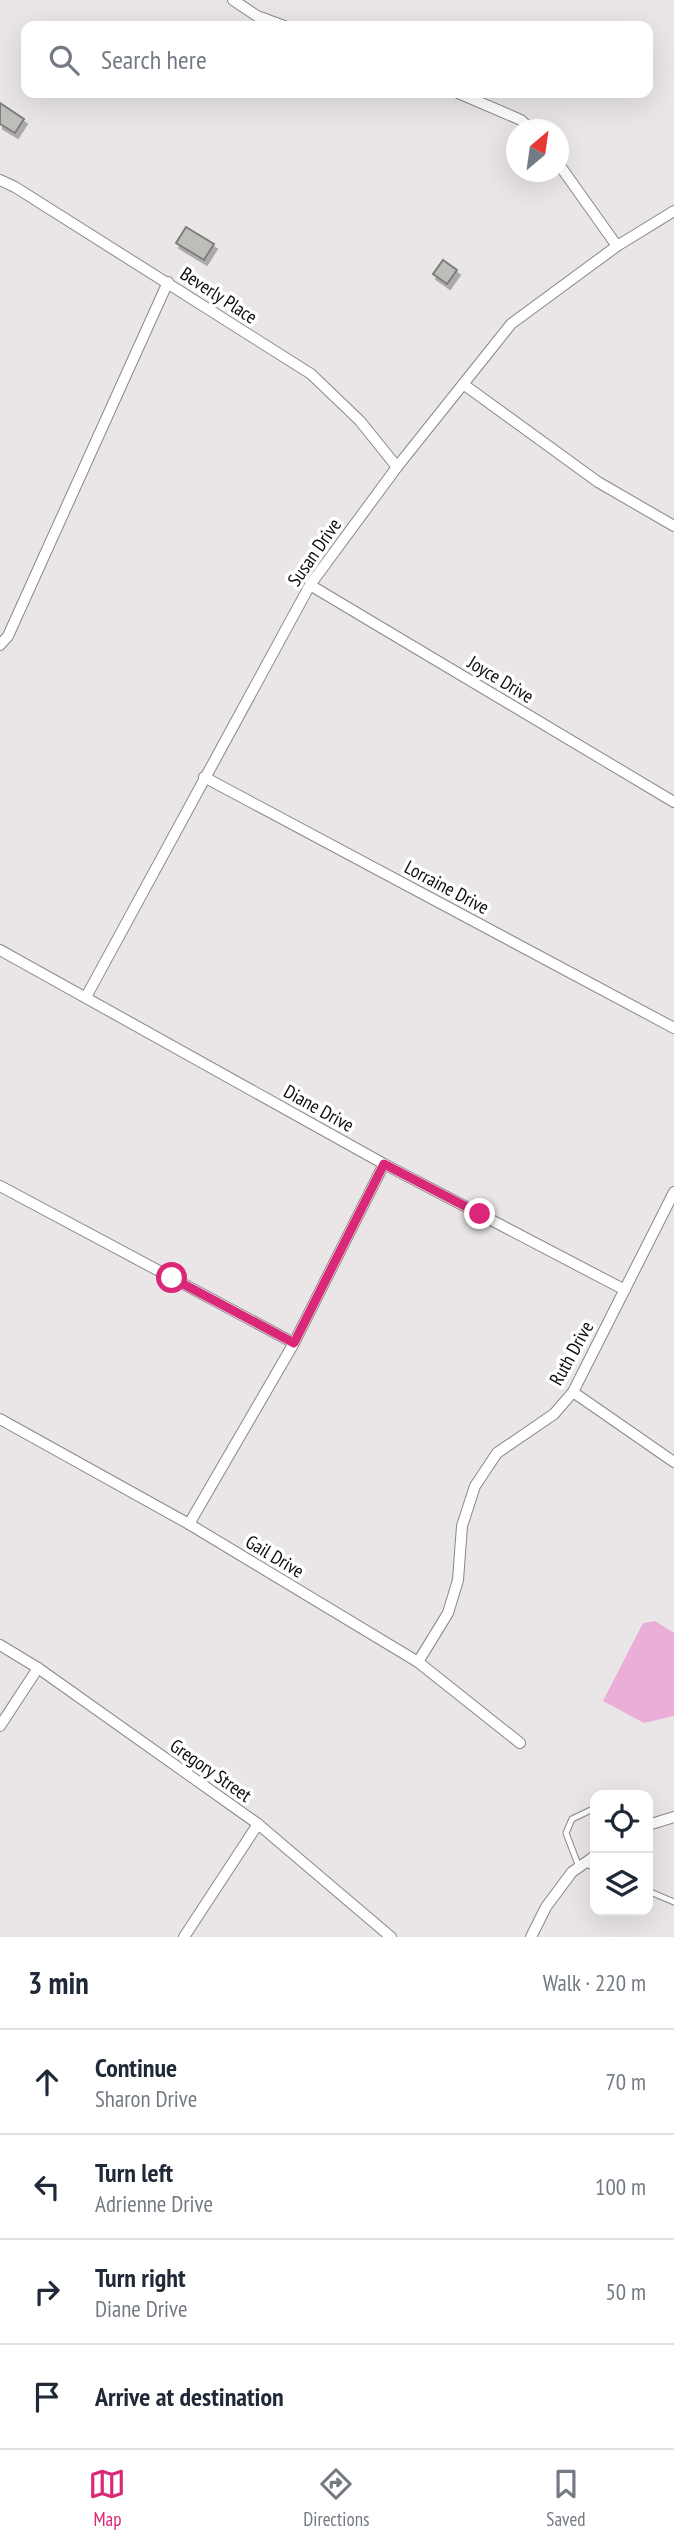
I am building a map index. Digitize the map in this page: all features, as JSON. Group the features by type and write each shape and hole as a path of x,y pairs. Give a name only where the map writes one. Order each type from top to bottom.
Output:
{"street":[{"path":"233,0 257,16 270,21"},
{"path":"470,98 519,119"},
{"path":"569,178 617,246"},
{"name":"Beverly Place","path":"0,180 168,282 311,374 360,421 397,467"},
{"name":"Susan Drive","path":"86,997 310,585 397,467 511,324 617,246 674,211"},
{"path":"0,645 8,636 168,282"},
{"path":"463,384 598,482 674,526"},
{"name":"Joyce Drive","path":"310,585 674,803"},
{"name":"Lorraine Drive","path":"204,777 674,1028"},
{"name":"Diane Drive","path":"0,950 384,1164 625,1290"},
{"path":"189,1524 294,1343 384,1164"},
{"path":"0,1186 294,1343"},
{"name":"Ruth Drive","path":"418,1662 448,1613 458,1580 462,1526 475,1486 498,1453 554,1414 573,1392 674,1192"},
{"path":"573,1392 674,1462"},
{"name":"Gail Drive","path":"0,1419 189,1524 418,1662 520,1743"},
{"name":"Gregory Street","path":"0,1645 38,1668 258,1824 391,1937"},
{"path":"0,1726 38,1668"},
{"path":"653,1823 674,1817"},
{"path":"184,1937 258,1824"},
{"path":"531,1937 546,1907 572,1872 586,1866"}],"lane":[{"path":"586,1866 566,1833 572,1819 590,1810"},
{"path":"653,1893 674,1902"}],"shaded area":[{"path":"655,1621 674,1633 674,1716 644,1723 603,1701 643,1623"}],"building":[{"path":"0,103 24,119 15,133 0,124"},
{"path":"186,227 214,244 204,260 176,243"},
{"path":"443,260 457,270 447,284 433,274"}],"route":[{"path":"172,1278 294,1343 384,1164 480,1214"}]}
